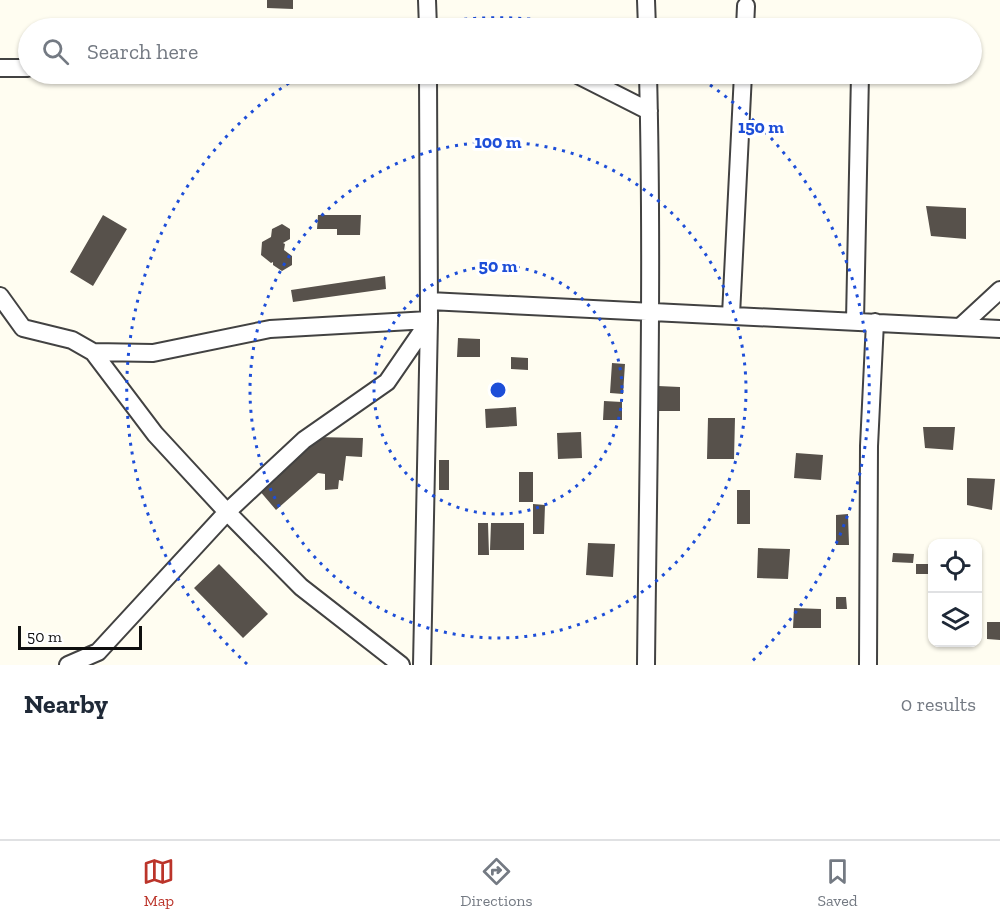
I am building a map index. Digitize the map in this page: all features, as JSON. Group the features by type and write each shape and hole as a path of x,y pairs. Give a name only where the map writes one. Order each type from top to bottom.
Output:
{"street":[{"path":"428,0 428,18"},
{"path":"646,0 647,18"},
{"path":"745,18 746,6"},
{"path":"0,68 18,68"},
{"path":"422,665 429,320 428,84"},
{"path":"596,84 649,111"},
{"path":"645,665 649,312 648,84"},
{"path":"731,315 743,84"},
{"path":"855,321 860,84"},
{"path":"960,327 1000,290"},
{"path":"0,296 23,328 72,340 93,352 155,434 227,512 301,587 401,665"},
{"path":"429,301 1000,329"},
{"path":"93,352 153,352 270,329 429,320"},
{"path":"68,665 98,652 227,512 304,440 387,382 429,320"},
{"path":"868,665 869,446 875,322"}],"building":[{"path":"267,0 293,0 293,9 267,8"},
{"path":"926,206 966,208 966,239 931,236"},
{"path":"103,215 127,229 93,286 70,272"},
{"path":"318,215 361,215 360,235 337,235 337,229 317,229"},
{"path":"282,224 290,229 290,239 283,243 285,244 284,250 292,256 292,265 282,271 261,255 262,242 271,237 272,229"},
{"path":"385,276 386,289 293,302 291,290"},
{"path":"458,338 480,339 480,357 457,357"},
{"path":"511,357 528,358 528,370 511,369"},
{"path":"612,363 625,364 623,394 610,393"},
{"path":"658,386 680,387 680,411 658,411"},
{"path":"604,401 622,402 622,420 603,420"},
{"path":"516,407 517,426 486,428 485,409"},
{"path":"708,418 735,418 734,459 707,459"},
{"path":"923,427 955,427 953,450 925,448"},
{"path":"581,432 582,458 558,459 557,433"},
{"path":"315,437 363,438 362,457 346,456 343,481 339,480 338,489 325,490 325,474 318,473 276,510 259,490"},
{"path":"796,453 823,455 821,480 794,478"},
{"path":"439,460 449,460 449,490 439,490"},
{"path":"519,472 533,472 533,502 519,502"},
{"path":"967,478 995,479 992,510 967,505"},
{"path":"737,490 750,490 750,524 737,524"},
{"path":"533,504 545,505 544,534 533,534"},
{"path":"848,514 849,545 836,545 836,515"},
{"path":"478,523 488,523 489,555 478,555"},
{"path":"491,523 524,523 524,550 490,550"},
{"path":"588,543 615,544 613,577 586,575"},
{"path":"758,548 790,549 788,579 757,578"},
{"path":"893,553 914,554 913,563 892,562"},
{"path":"219,564 268,614 243,638 194,588"},
{"path":"916,564 928,564 928,574 916,574"},
{"path":"836,597 846,597 847,609 836,609"},
{"path":"794,608 821,609 821,628 793,628"},
{"path":"987,622 1000,622 1000,640 987,639"}]}
